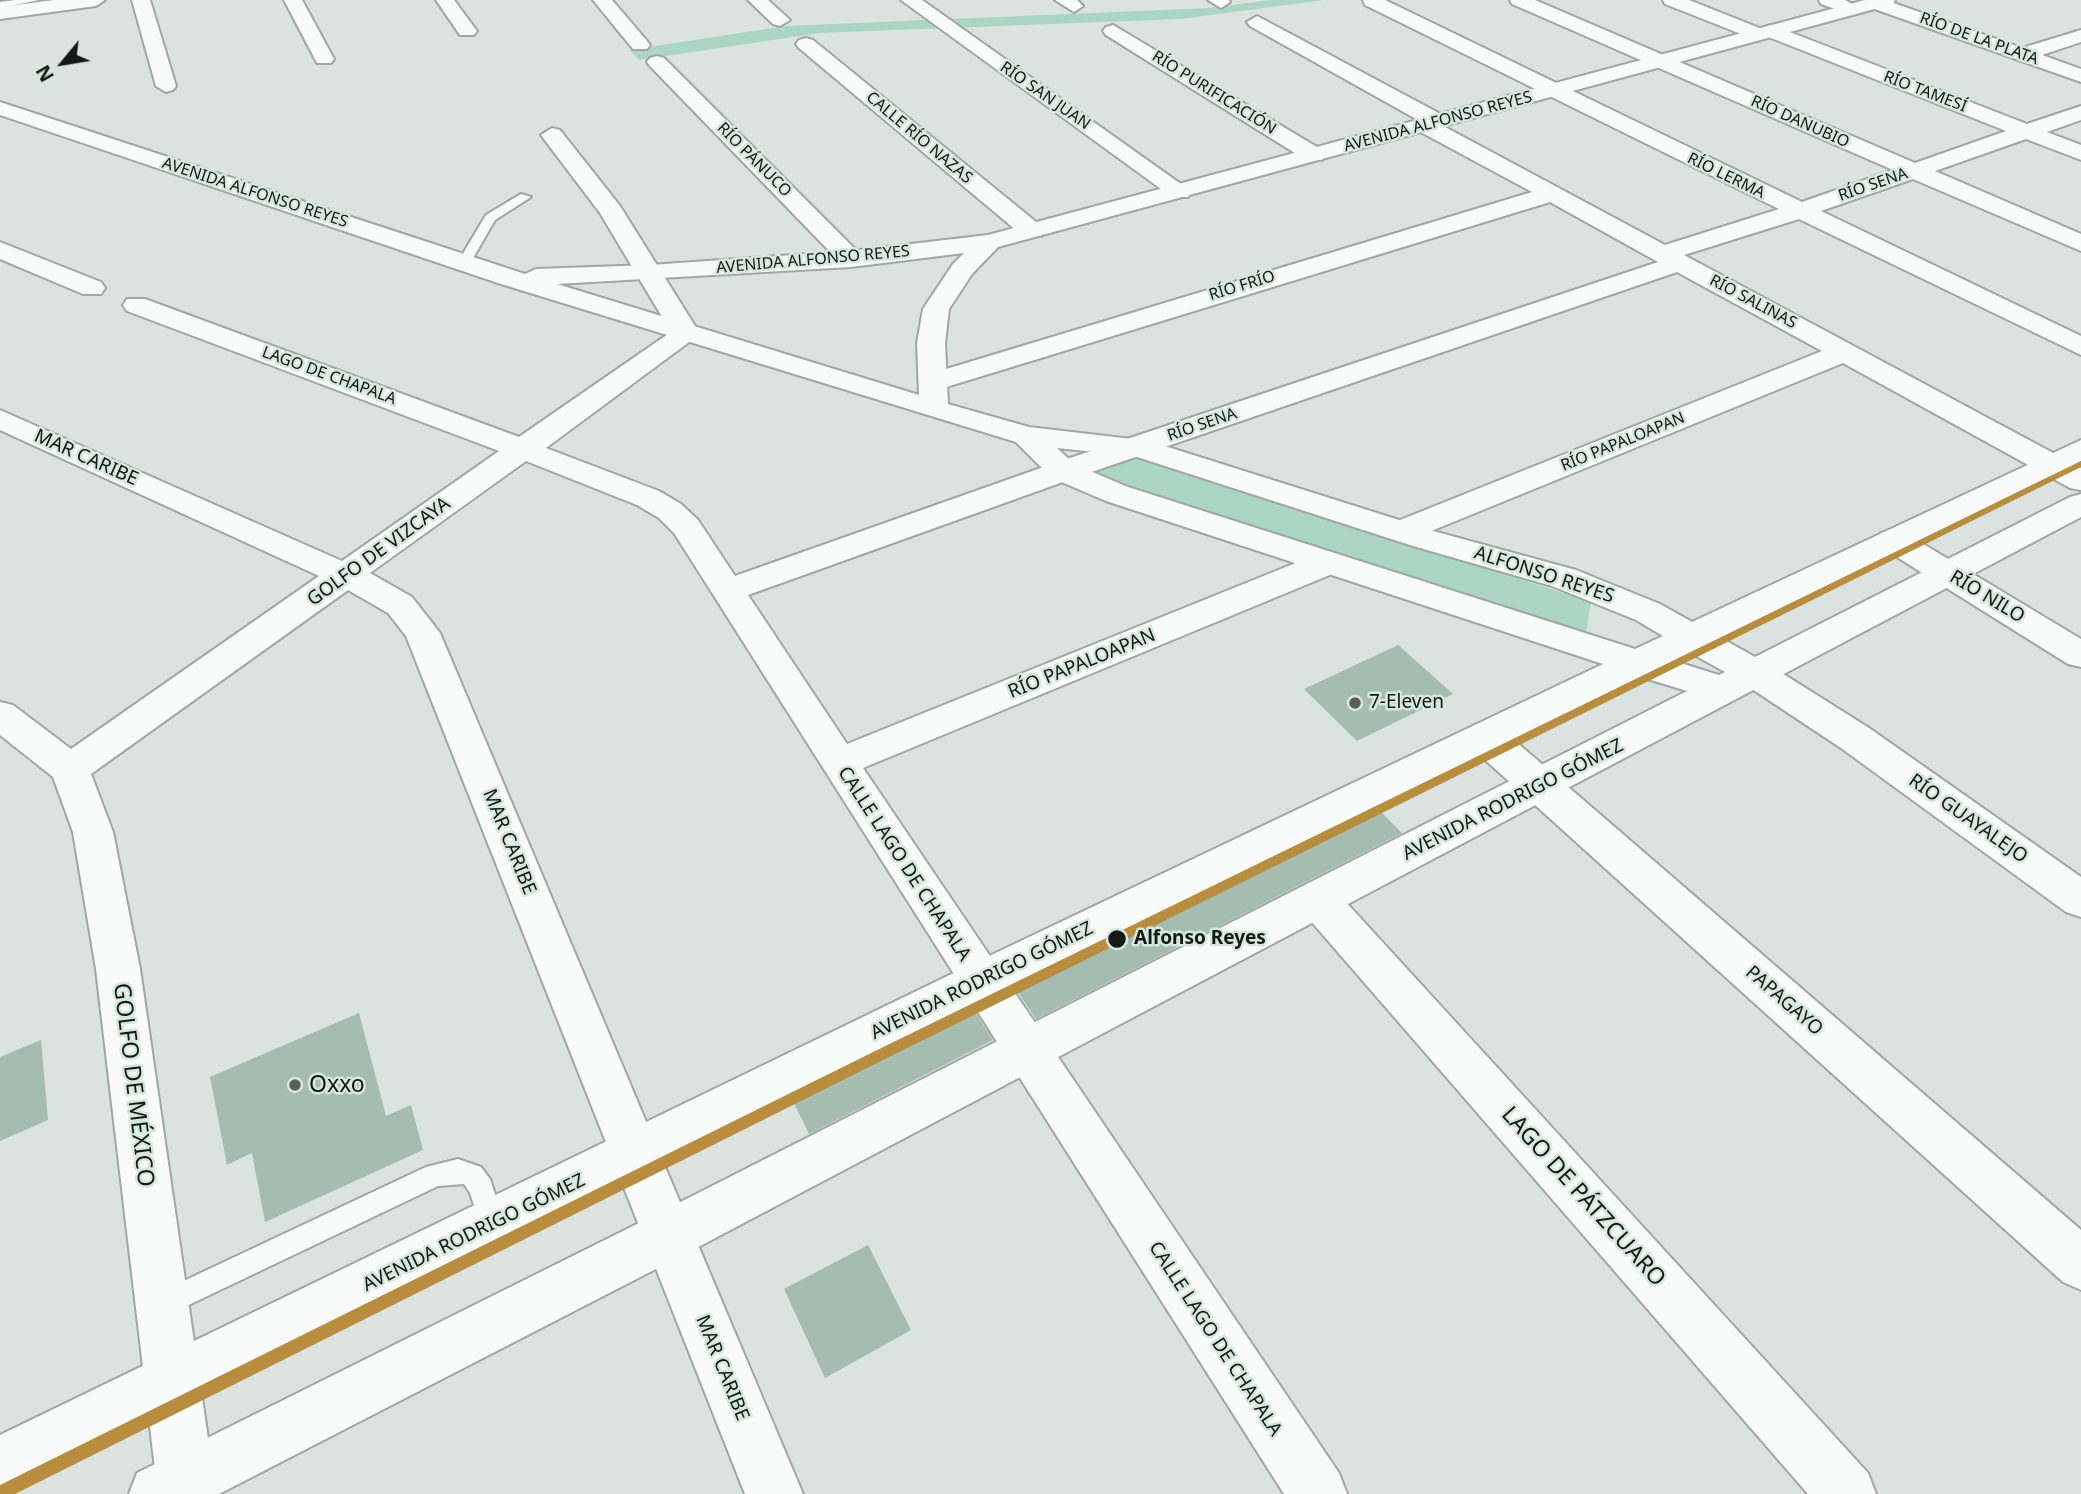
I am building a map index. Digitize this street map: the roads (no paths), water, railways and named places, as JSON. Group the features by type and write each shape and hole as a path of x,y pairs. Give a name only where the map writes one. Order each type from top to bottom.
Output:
{"street":[{"path":"0,13 96,0"},
{"path":"141,0 166,86"},
{"path":"293,0 324,59"},
{"path":"445,0 467,31"},
{"name":"RÍO PÁNUCO","path":"602,0 648,54 851,259"},
{"path":"757,0 780,20"},
{"name":"RÍO SAN JUAN","path":"910,0 1180,192"},
{"name":"RÍO DANUBIO","path":"1519,0 2081,243"},
{"name":"RÍO TAMESÍ","path":"1672,0 2081,153"},
{"path":"1828,0 1853,9"},
{"name":"RÍO LERMA","path":"1372,1 2081,347"},
{"name":"AVENIDA ALFONSO REYES","path":"510,278 650,273 851,259 989,242 1881,1"},
{"name":"RÍO DE LA PLATA","path":"1881,1 2081,76"},
{"name":"RÍO SALINAS","path":"1257,22 1552,194 1845,352 2071,464"},
{"name":"RÍO PURIFICACIÓN","path":"1114,31 1314,155"},
{"path":"2022,55 2081,36"},
{"name":"CALLE RÍO NAZAS","path":"806,44 1032,231"},
{"name":"AVENIDA ALFONSO REYES","path":"0,108 510,278 686,334 1027,436"},
{"name":"RÍO SENA","path":"726,591 2081,113"},
{"path":"552,135 611,211 686,334"},
{"name":"RÍO FRÍO","path":"933,382 1552,194"},
{"path":"934,409 931,343 936,309 962,269 989,242"},
{"path":"0,250 92,288"},
{"name":"LAGO DE CHAPALA","path":"136,305 522,449"},
{"name":"GOLFO DE VIZCAYA","path":"70,769 347,576 686,334"},
{"name":"RÍO PAPALOAPAN","path":"1402,531 1845,352"},
{"name":"MAR CARIBE","path":"0,419 347,576 400,605 422,634 489,791 667,1236 774,1494"},
{"path":"1027,436 1063,471 1117,494 1325,564 1640,663 1740,682"},
{"name":"ALFONSO REYES","path":"1027,436 1138,447 1402,531 1564,578 1614,597 1693,636 1740,682"},
{"name":"CALLE LAGO DE CHAPALA","path":"522,449 648,498 670,511 685,527 1318,1494"},
{"name":"AVENIDA RODRIGO GÓMEZ","path":"0,1465 492,1225 980,981 1693,636 1893,540 2071,464"},
{"name":"AVENIDA RODRIGO GÓMEZ","path":"176,1489 2081,505"},
{"name":"RÍO NILO","path":"1893,540 2081,654"},
{"name":"RÍO PAPALOAPAN","path":"838,763 1325,564"},
{"name":"RÍO GUAYALEJO","path":"1740,682 1855,738 2081,900"},
{"path":"0,715 70,769"},
{"name":"PAPAGAYO","path":"1486,738 2081,1264"},
{"name":"GOLFO DE MÉXICO","path":"70,769 93,832 118,969 170,1382 176,1489"},
{"name":"LAGO DE PÁTZCUARO","path":"1318,900 1847,1494"}],"lane":[{"path":"0,5 34,0"},
{"path":"464,262 490,218 525,197"},
{"path":"161,1305 435,1175 457,1171 472,1175 481,1187 492,1225"}],"place":[{"name":"7-Eleven","path":"1355,703"},
{"name":"Alfonso Reyes","path":"1117,939"},
{"name":"Oxxo","path":"295,1085"}]}
